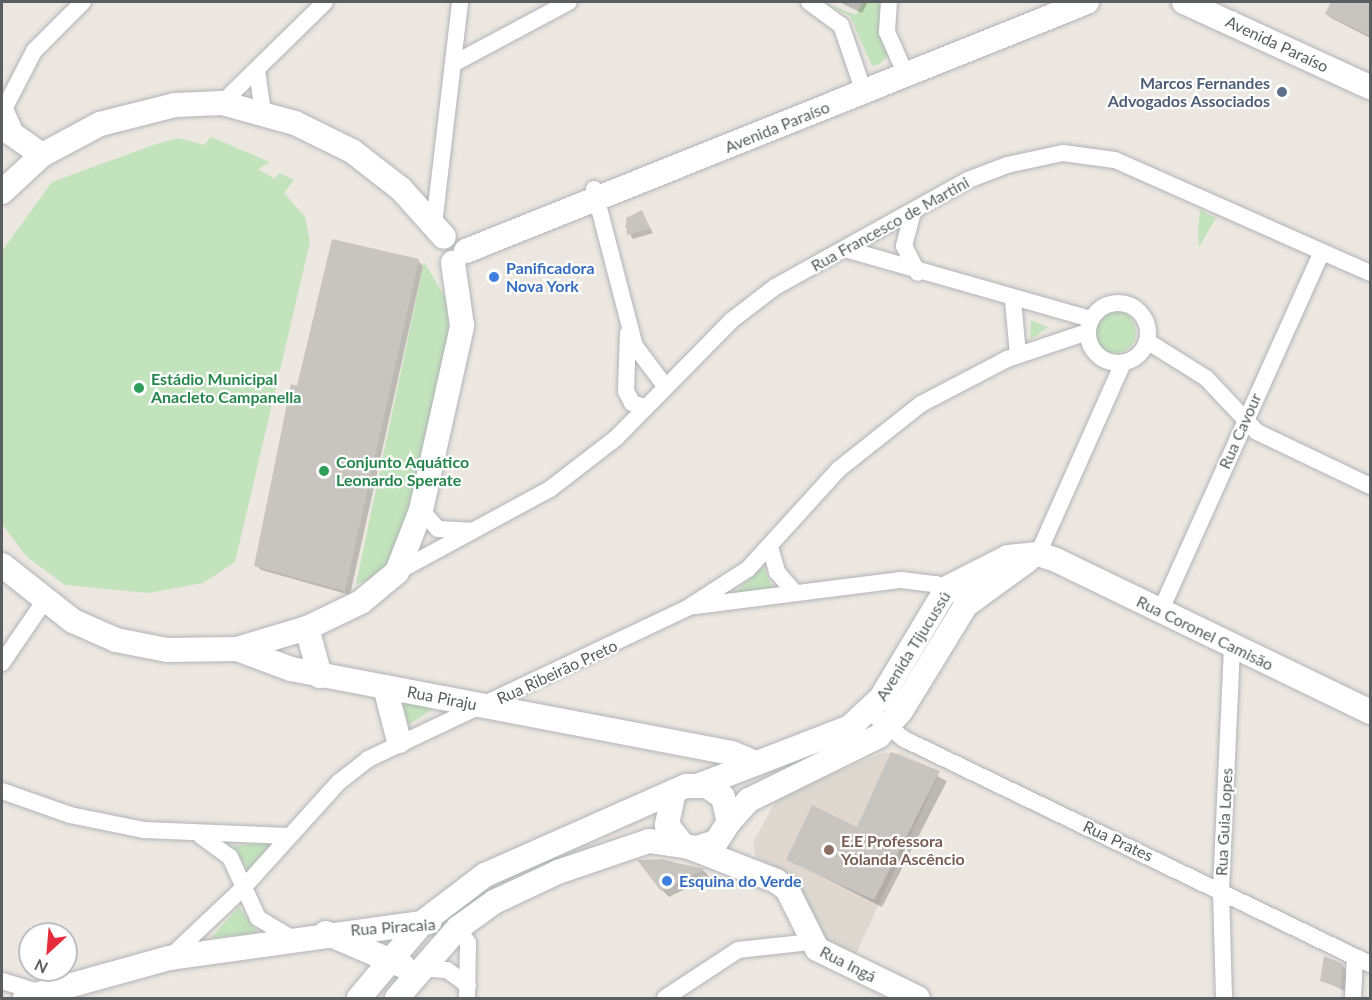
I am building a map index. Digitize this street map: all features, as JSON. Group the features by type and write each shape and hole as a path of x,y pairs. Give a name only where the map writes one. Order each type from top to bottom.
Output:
{"street":[{"path":"42,155 12,134 2,112 34,51 83,2"},
{"path":"222,103 325,2"},
{"path":"2,565 43,603 116,640 167,650 237,649 307,628 361,602 397,572 421,510 462,326 452,243 455,63 460,2"},
{"path":"455,63 569,2"},
{"path":"809,2 841,25 862,84"},
{"path":"889,2 887,32 903,69"},
{"name":"Avenida Paraíso","path":"903,69 1051,2"},
{"name":"Avenida Paraíso","path":"452,243 595,194 862,84 1087,2"},
{"name":"Avenida Paraíso","path":"1220,2 1371,72"},
{"name":"Avenida Paraíso","path":"1190,3 1371,87"},
{"path":"257,70 262,113"},
{"path":"2,192 42,155 100,124 135,113 222,103 262,113 352,151 401,189 452,243"},
{"name":"Rua Francesco de Martini","path":"397,572 550,489 645,407 752,303 913,212 1007,165 1088,154 1115,160 1371,273"},
{"path":"595,194 635,346 665,386"},
{"path":"913,212 904,246 911,268 919,274"},
{"path":"845,249 919,274 1013,300 1089,325"},
{"name":"Rua Cavour","path":"1160,612 1322,252"},
{"path":"1013,300 1018,355"},
{"path":"1089,325 1106,305 1128,304 1144,318 1148,341 1206,378 1245,419 1269,439 1371,486"},
{"path":"1089,325 1102,359 1123,363 1134,359 1148,341"},
{"name":"Rua Ribeirão Preto","path":"35,996 170,958 244,887 339,782 399,741 482,706 689,607 748,569 839,469 883,431 957,383 1089,325"},
{"path":"628,326 626,391 632,403 645,407"},
{"path":"1038,554 1123,363"},
{"path":"421,510 438,529 476,531"},
{"path":"770,547 777,572 795,593"},
{"name":"Avenida Tijucussú","path":"359,999 423,922 485,875 686,789 829,738 870,712 948,588 988,563 1038,554"},
{"name":"Avenida Tijucussú","path":"397,999 458,928 494,902 558,872 649,841 686,846 710,845 749,800 861,749 889,727 966,605 1038,554"},
{"name":"Rua Coronel Camisão","path":"1038,554 1371,712"},
{"path":"689,607 901,580 948,588 966,605"},
{"path":"2,663 43,603"},
{"path":"307,628 320,676"},
{"name":"Rua Guia Lopes","path":"1224,999 1221,890 1232,646"},
{"name":"Rua Piraju","path":"237,649 320,676 732,753 755,763"},
{"path":"385,687 399,741"},
{"name":"Rua Prates","path":"870,712 904,739 1371,964"},
{"path":"685,744 700,766 686,789 666,810 667,828 686,846"},
{"path":"686,789 723,797 726,828"},
{"path":"2,791 106,824 201,835 288,836"},
{"name":"Rua Ingá","path":"726,828 729,859 744,870"},
{"path":"201,835 230,857 258,918 291,938"},
{"name":"Rua Ingá","path":"686,846 787,889 810,942 888,992 918,999"},
{"name":"Rua Piracaia","path":"170,958 326,933 423,922 458,928"},
{"path":"458,928 468,944 467,992"},
{"name":"Rua Piracaia","path":"326,933 388,963 422,968"},
{"path":"665,999 738,950 810,942"},
{"path":"1353,999 1355,957"},
{"path":"422,968 447,970 467,992"},
{"path":"2,981 35,996"}],"shaded area":[{"name":"E.E Professora Yolanda Ascêncio","path":"882,753 901,753 940,772 855,956 820,939 796,883 756,857 753,842 778,797"}],"green space":[{"path":"823,2 856,15 863,2 880,2 888,55 880,64 872,66 850,16"},
{"name":"Estádio Municipal Anacleto Campanella","path":"211,137 270,162 258,169 275,179 279,173 294,180 284,193 305,217 310,242 235,562 203,583 148,593 65,585 27,557 2,524 2,251 52,182 156,144 178,138 204,145"},
{"path":"1200,210 1216,218 1199,247 1198,230"},
{"path":"424,262 455,314 401,550 380,577 356,584"},
{"path":"1115,311 1123,312 1130,317 1135,324 1135,340 1130,347 1123,352 1115,353 1107,352 1100,347 1095,340 1094,332 1095,324 1100,317 1107,312"},
{"path":"1031,320 1048,327 1030,340"},
{"path":"763,567 774,589 733,594"},
{"path":"402,700 438,706 408,725"},
{"path":"273,842 248,870 233,846"},
{"path":"239,907 258,933 211,938"}],"building":[{"path":"1331,2 1371,2 1371,36 1325,14"},
{"path":"642,210 650,229 627,235 626,218"},
{"path":"332,239 419,259 345,591 254,566 291,384 297,386"},
{"path":"891,752 940,771 874,900 786,860 812,805 857,827"},
{"name":"Esquina do Verde","path":"662,859 705,869 661,891 637,860"},
{"path":"1324,956 1343,964 1341,988 1320,981"}],"place":[{"name":"Marcos Fernandes Advogados Associados","path":"1282,92"},
{"name":"Panificadora Nova York","path":"494,277"},
{"name":"Estádio Municipal Anacleto Campanella","path":"139,388"},
{"name":"Conjunto Aquático Leonardo Sperate","path":"324,471"},
{"name":"E.E Professora Yolanda Ascêncio","path":"829,850"},
{"name":"Esquina do Verde","path":"667,881"}]}
